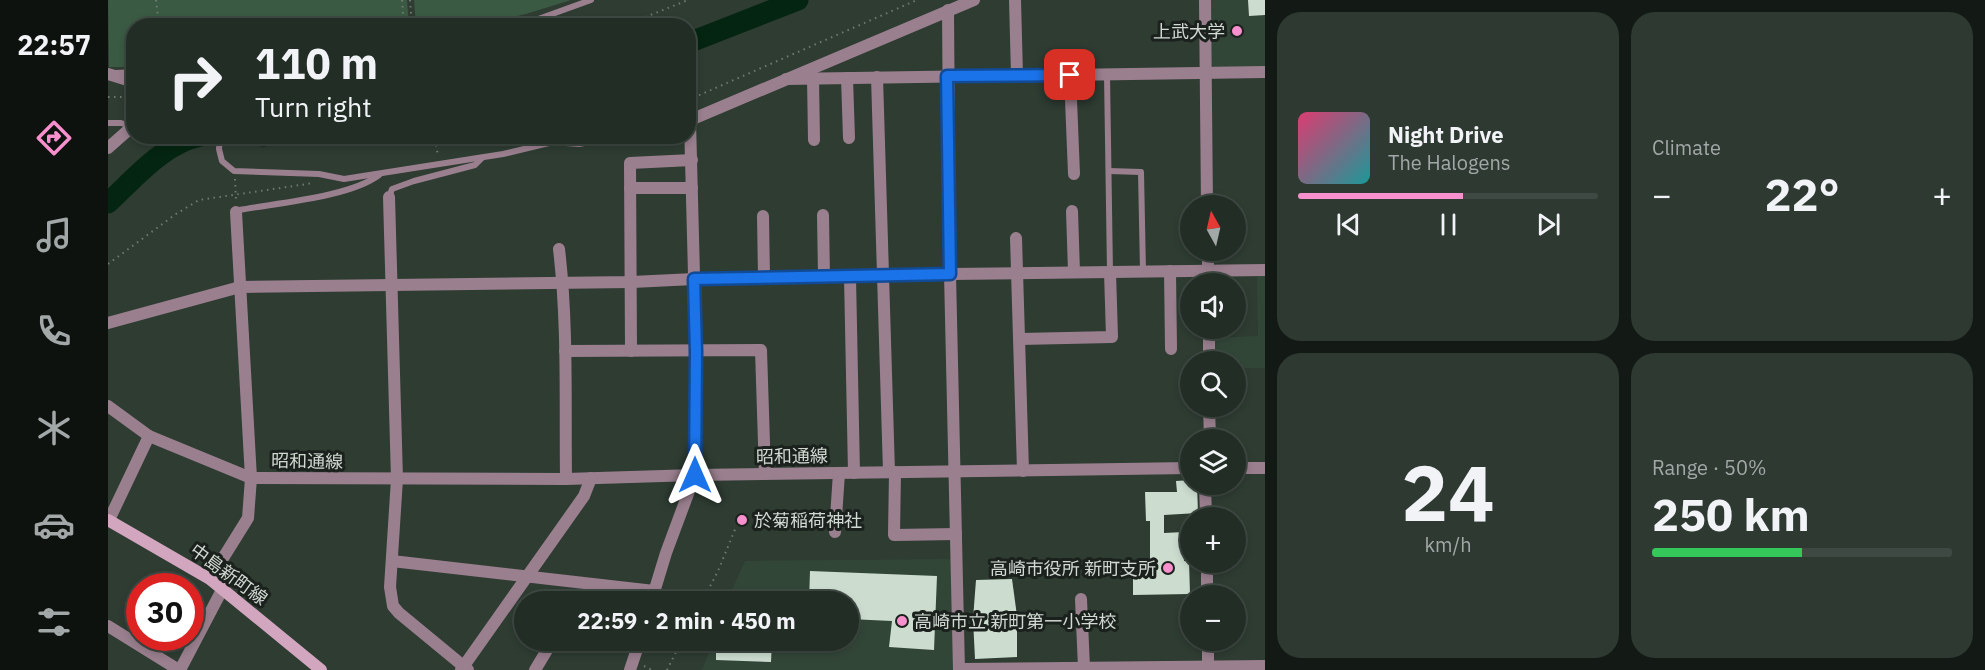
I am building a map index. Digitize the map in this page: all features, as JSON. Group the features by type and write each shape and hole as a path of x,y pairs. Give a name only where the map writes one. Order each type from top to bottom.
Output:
{"main road":[{"name":"中島新町線","path":"108,520 224,588 321,670"}],"street":[{"path":"696,118 974,0"},
{"path":"1015,0 1017,75"},
{"path":"1204,0 1207,195"},
{"path":"948,10 950,274 959,669 1208,669 1265,666"},
{"path":"786,79 1265,72"},
{"path":"108,74 126,80"},
{"path":"1070,75 1074,174"},
{"path":"878,77 883,276 894,535 956,534"},
{"path":"813,78 814,140"},
{"path":"847,78 849,138"},
{"path":"108,148 126,131"},
{"path":"655,591 695,475 696,352 691,144"},
{"path":"631,351 630,163 692,160"},
{"path":"630,188 692,188"},
{"path":"389,197 397,480 390,587 393,606 464,669 527,575 584,496 591,478"},
{"path":"210,579 248,518 250,478 236,212"},
{"path":"1072,212 1074,272"},
{"path":"823,215 824,278"},
{"path":"763,216 764,278"},
{"path":"1016,238 1023,471"},
{"path":"559,249 563,282 566,478"},
{"path":"1208,261 1208,270"},
{"path":"108,323 240,287 1265,270"},
{"path":"1170,271 1171,349"},
{"path":"1020,339 1112,337 1110,272"},
{"path":"850,277 854,473"},
{"path":"565,351 761,351 765,474"},
{"path":"108,406 149,436 250,478"},
{"path":"108,520 149,436"},
{"name":"昭和通線","path":"250,478 397,480 591,478 1180,468"},
{"path":"1246,468 1265,468"},
{"path":"835,532 839,473"},
{"path":"392,561 527,575 623,591"},
{"path":"108,626 179,670 224,588"},
{"path":"1081,599 1084,668"},
{"path":"541,668 547,651"},
{"path":"630,670 636,651"},
{"path":"1208,651 1208,669"}],"lane":[{"path":"541,18 591,0"},
{"path":"108,74 126,73"},
{"path":"1107,74 1110,272"},
{"path":"108,123 126,124"},
{"path":"219,144 222,161 234,171 319,174 344,179 482,158 544,144"},
{"path":"389,197 392,189 475,165 482,158"},
{"path":"1109,171 1141,171 1143,271"},
{"path":"236,212 331,194 370,182 379,174"}],"path":[{"path":"156,0 158,18"},
{"path":"402,0 403,18"},
{"path":"410,0 411,18"},
{"path":"643,18 688,0"},
{"path":"696,96 916,0"},
{"path":"108,97 126,97"},
{"path":"500,144 501,149"},
{"path":"234,171 236,194"},
{"path":"108,264 199,200 318,183"},
{"path":"708,591 736,528"},
{"path":"667,670 676,651"}],"shaded area":[{"path":"108,0 407,0 408,18 126,18 126,67 109,67"},
{"path":"414,0 571,0 508,18 415,18"},
{"name":"上武大学","path":"1209,0 1265,0 1265,69 1217,70 1209,62"},
{"path":"1257,275 1265,275 1265,368 1246,368 1246,351 1214,351 1214,339 1246,339 1246,337 1258,336"},
{"name":"高崎市立 新町第一小学校","path":"954,559 955,670 702,670 709,651 859,651 859,591 732,591 745,561"}],"building":[{"path":"1248,0 1265,0 1265,15 1249,16"},
{"path":"1176,481 1180,481 1180,495 1197,495 1198,507 1180,507 1180,514 1164,515 1164,533 1180,532 1180,573 1189,573 1190,585 1180,585 1180,594 1133,595 1133,575 1147,574 1147,561 1150,561 1150,521 1146,521 1145,492 1177,492"},
{"path":"810,571 937,576 934,650 889,647 892,621 859,619 859,591 809,591"},
{"path":"1012,579 1017,616 1017,657 975,659 973,619 976,580"},
{"path":"716,651 772,651 771,662 716,660"}],"waterway":[{"path":"696,40 798,0"},
{"path":"108,203 151,163 179,144"}],"place":[{"name":"上武大学","path":"1237,31"},
{"name":"於菊稲荷神社","path":"742,520"},
{"name":"高崎市役所 新町支所","path":"1168,568"},
{"name":"高崎市立 新町第一小学校","path":"902,621"}],"route":[{"path":"695,475 694,279 950,274 947,76 1070,75"}]}
